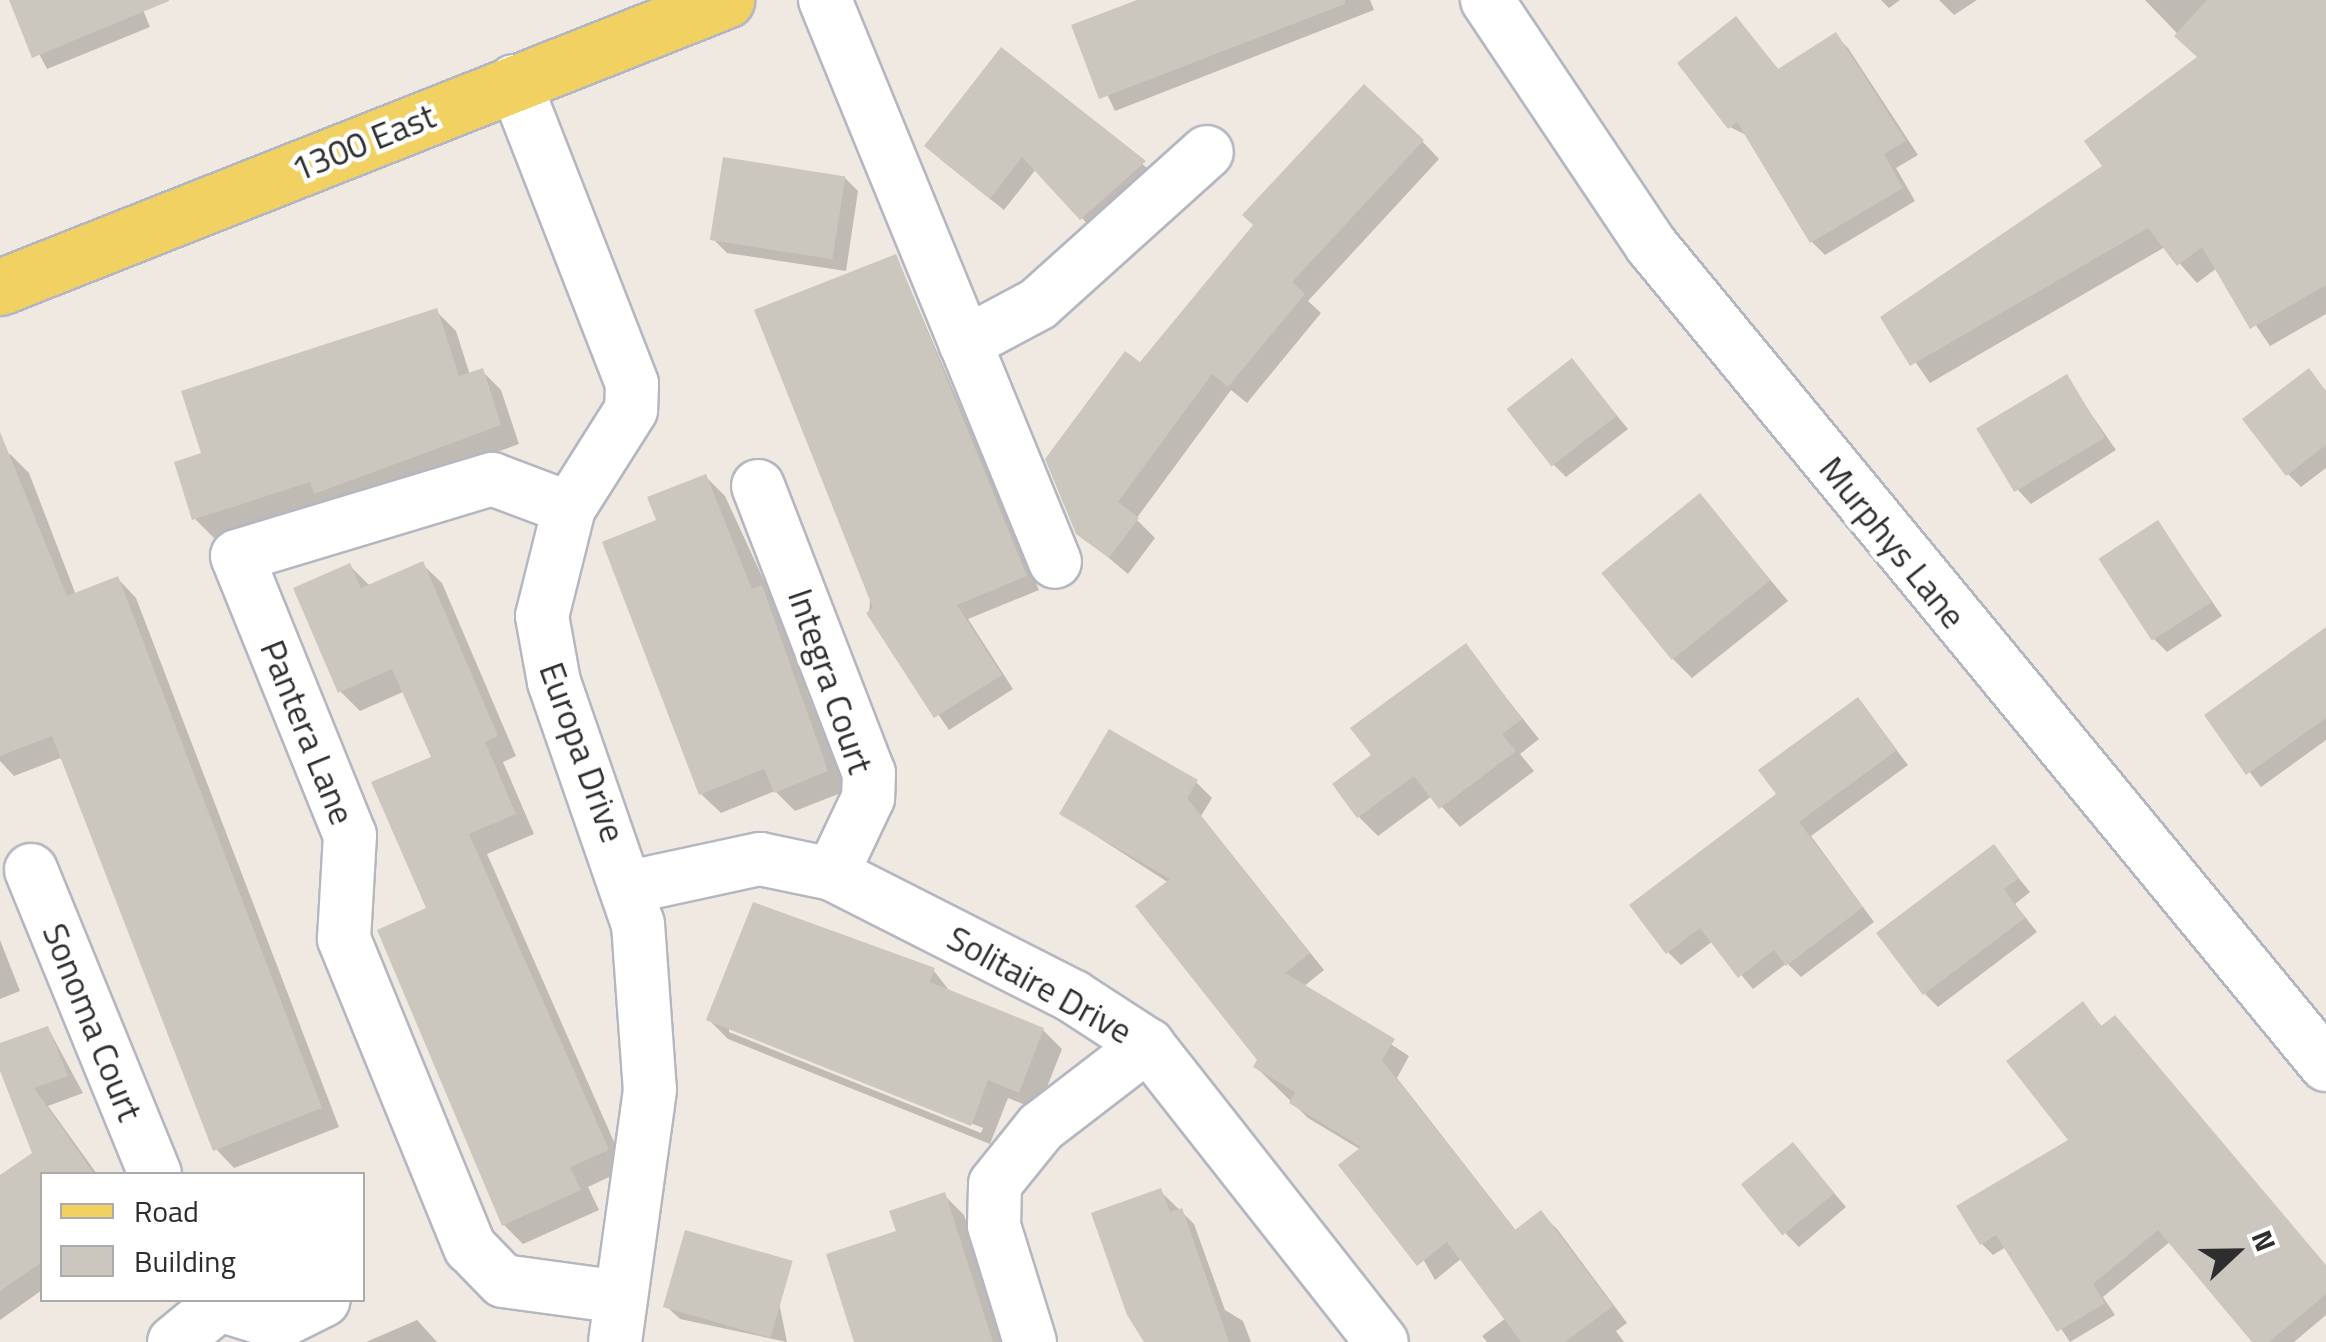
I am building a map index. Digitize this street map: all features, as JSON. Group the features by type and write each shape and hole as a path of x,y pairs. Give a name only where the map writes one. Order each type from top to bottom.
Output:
{"main road":[{"name":"1300 East","path":"0,286 706,4"}],"street":[{"path":"825,0 1055,562"},
{"name":"Murphys Lane","path":"1487,0 1651,245 2326,1065"},
{"name":"Europa Drive","path":"514,81 632,384 631,410 568,508 546,585 546,647 630,887 650,1090 618,1320"},
{"path":"965,343 1038,304 1207,152"},
{"name":"Pantera Lane","path":"568,508 492,479 237,556 350,835 344,939 470,1248 504,1281 618,1320"},
{"name":"Integra Court","path":"758,486 869,773 868,798 832,874"},
{"name":"Solitaire Drive","path":"630,887 760,859 832,874 1074,996 1148,1045 1382,1342"},
{"name":"Sonoma Court","path":"31,870 153,1172"},
{"path":"1030,1342 994,1226 995,1184 1030,1137 1148,1045"},
{"path":"174,1342 222,1312 278,1323 320,1302"}],"building":[{"path":"9,0 169,0 169,1 32,58"},
{"path":"1137,0 1345,0 1345,4 1099,99 1071,25"},
{"path":"2207,0 2326,0 2326,285 2250,329 2202,247 2177,266 2148,228 1910,366 1880,317 2102,166 2084,141 2197,57 2174,36"},
{"path":"1736,16 1778,69 1836,32 1906,141 1884,154 1903,188 1810,243 1737,122 1728,129 1677,63"},
{"path":"1001,47 1146,161 1080,220 1022,157 990,199 924,146"},
{"path":"1364,84 1424,140 1292,282 1305,294 1228,387 1212,374 1118,502 1139,518 1109,558 1076,534 1045,459 1125,351 1140,362 1253,225 1242,215"},
{"path":"723,157 845,176 832,259 710,240"},
{"path":"896,254 1027,576 957,605 1002,675 934,718 866,613 873,608 754,310"},
{"path":"437,308 459,376 483,368 501,425 314,494 310,482 192,520 174,462 201,453 181,391"},
{"path":"1572,358 1617,416 1552,467 1507,409"},
{"path":"2309,368 2326,391 2326,445 2286,476 2242,419"},
{"path":"2067,374 2105,437 2014,492 1976,429"},
{"path":"0,432 67,596 118,576 322,1108 213,1151 52,736 0,756"},
{"path":"706,474 752,589 762,585 828,771 774,793 764,769 699,795 602,542 656,520 647,497"},
{"path":"1700,493 1770,580 1672,660 1601,573"},
{"path":"2158,520 2211,602 2152,641 2098,559"},
{"path":"423,561 498,736 485,742 516,814 469,834 609,1150 570,1167 581,1190 502,1226 377,930 426,908 371,782 431,757 392,669 338,693 293,588 350,563 361,588"},
{"path":"2326,627 2326,718 2246,775 2204,715"},
{"path":"1466,643 1522,719 1502,734 1516,751 1439,809 1414,776 1357,818 1332,784 1371,755 1350,728"},
{"path":"1858,697 1897,750 1799,822 1863,907 1786,966 1774,950 1738,978 1700,928 1666,954 1629,905 1776,794 1758,770"},
{"path":"1109,729 1198,780 1187,798 1310,953 1285,973 1395,1039 1382,1060 1515,1230 1541,1210 1613,1306 1565,1342 1521,1342 1447,1242 1417,1266 1338,1165 1361,1147 1289,1103 1295,1092 1253,1067 1257,1060 1135,906 1170,879 1059,814"},
{"path":"1994,844 2019,878 2004,889 2025,918 1923,995 1876,933"},
{"path":"753,902 935,968 930,982 1044,1028 1019,1093 988,1080 971,1126 706,1020"},
{"path":"2083,1001 2101,1026 2115,1015 2326,1265 2326,1294 2269,1342 2252,1342 2158,1230 2093,1284 2105,1303 2057,1332 1996,1235 1980,1245 1956,1206 2068,1140 2006,1061"},
{"path":"48,1026 68,1076 34,1088 93,1172 40,1172 40,1263 0,1291 0,1175 32,1153 0,1071 0,1043"},
{"path":"1793,1142 1835,1193 1782,1235 1741,1184"},
{"path":"1161,1188 1170,1212 1182,1208 1229,1342 1144,1342 1127,1315 1091,1213"},
{"path":"945,1192 993,1342 854,1342 826,1254 896,1231 889,1211"},
{"path":"685,1230 793,1261 771,1338 663,1307"}]}
